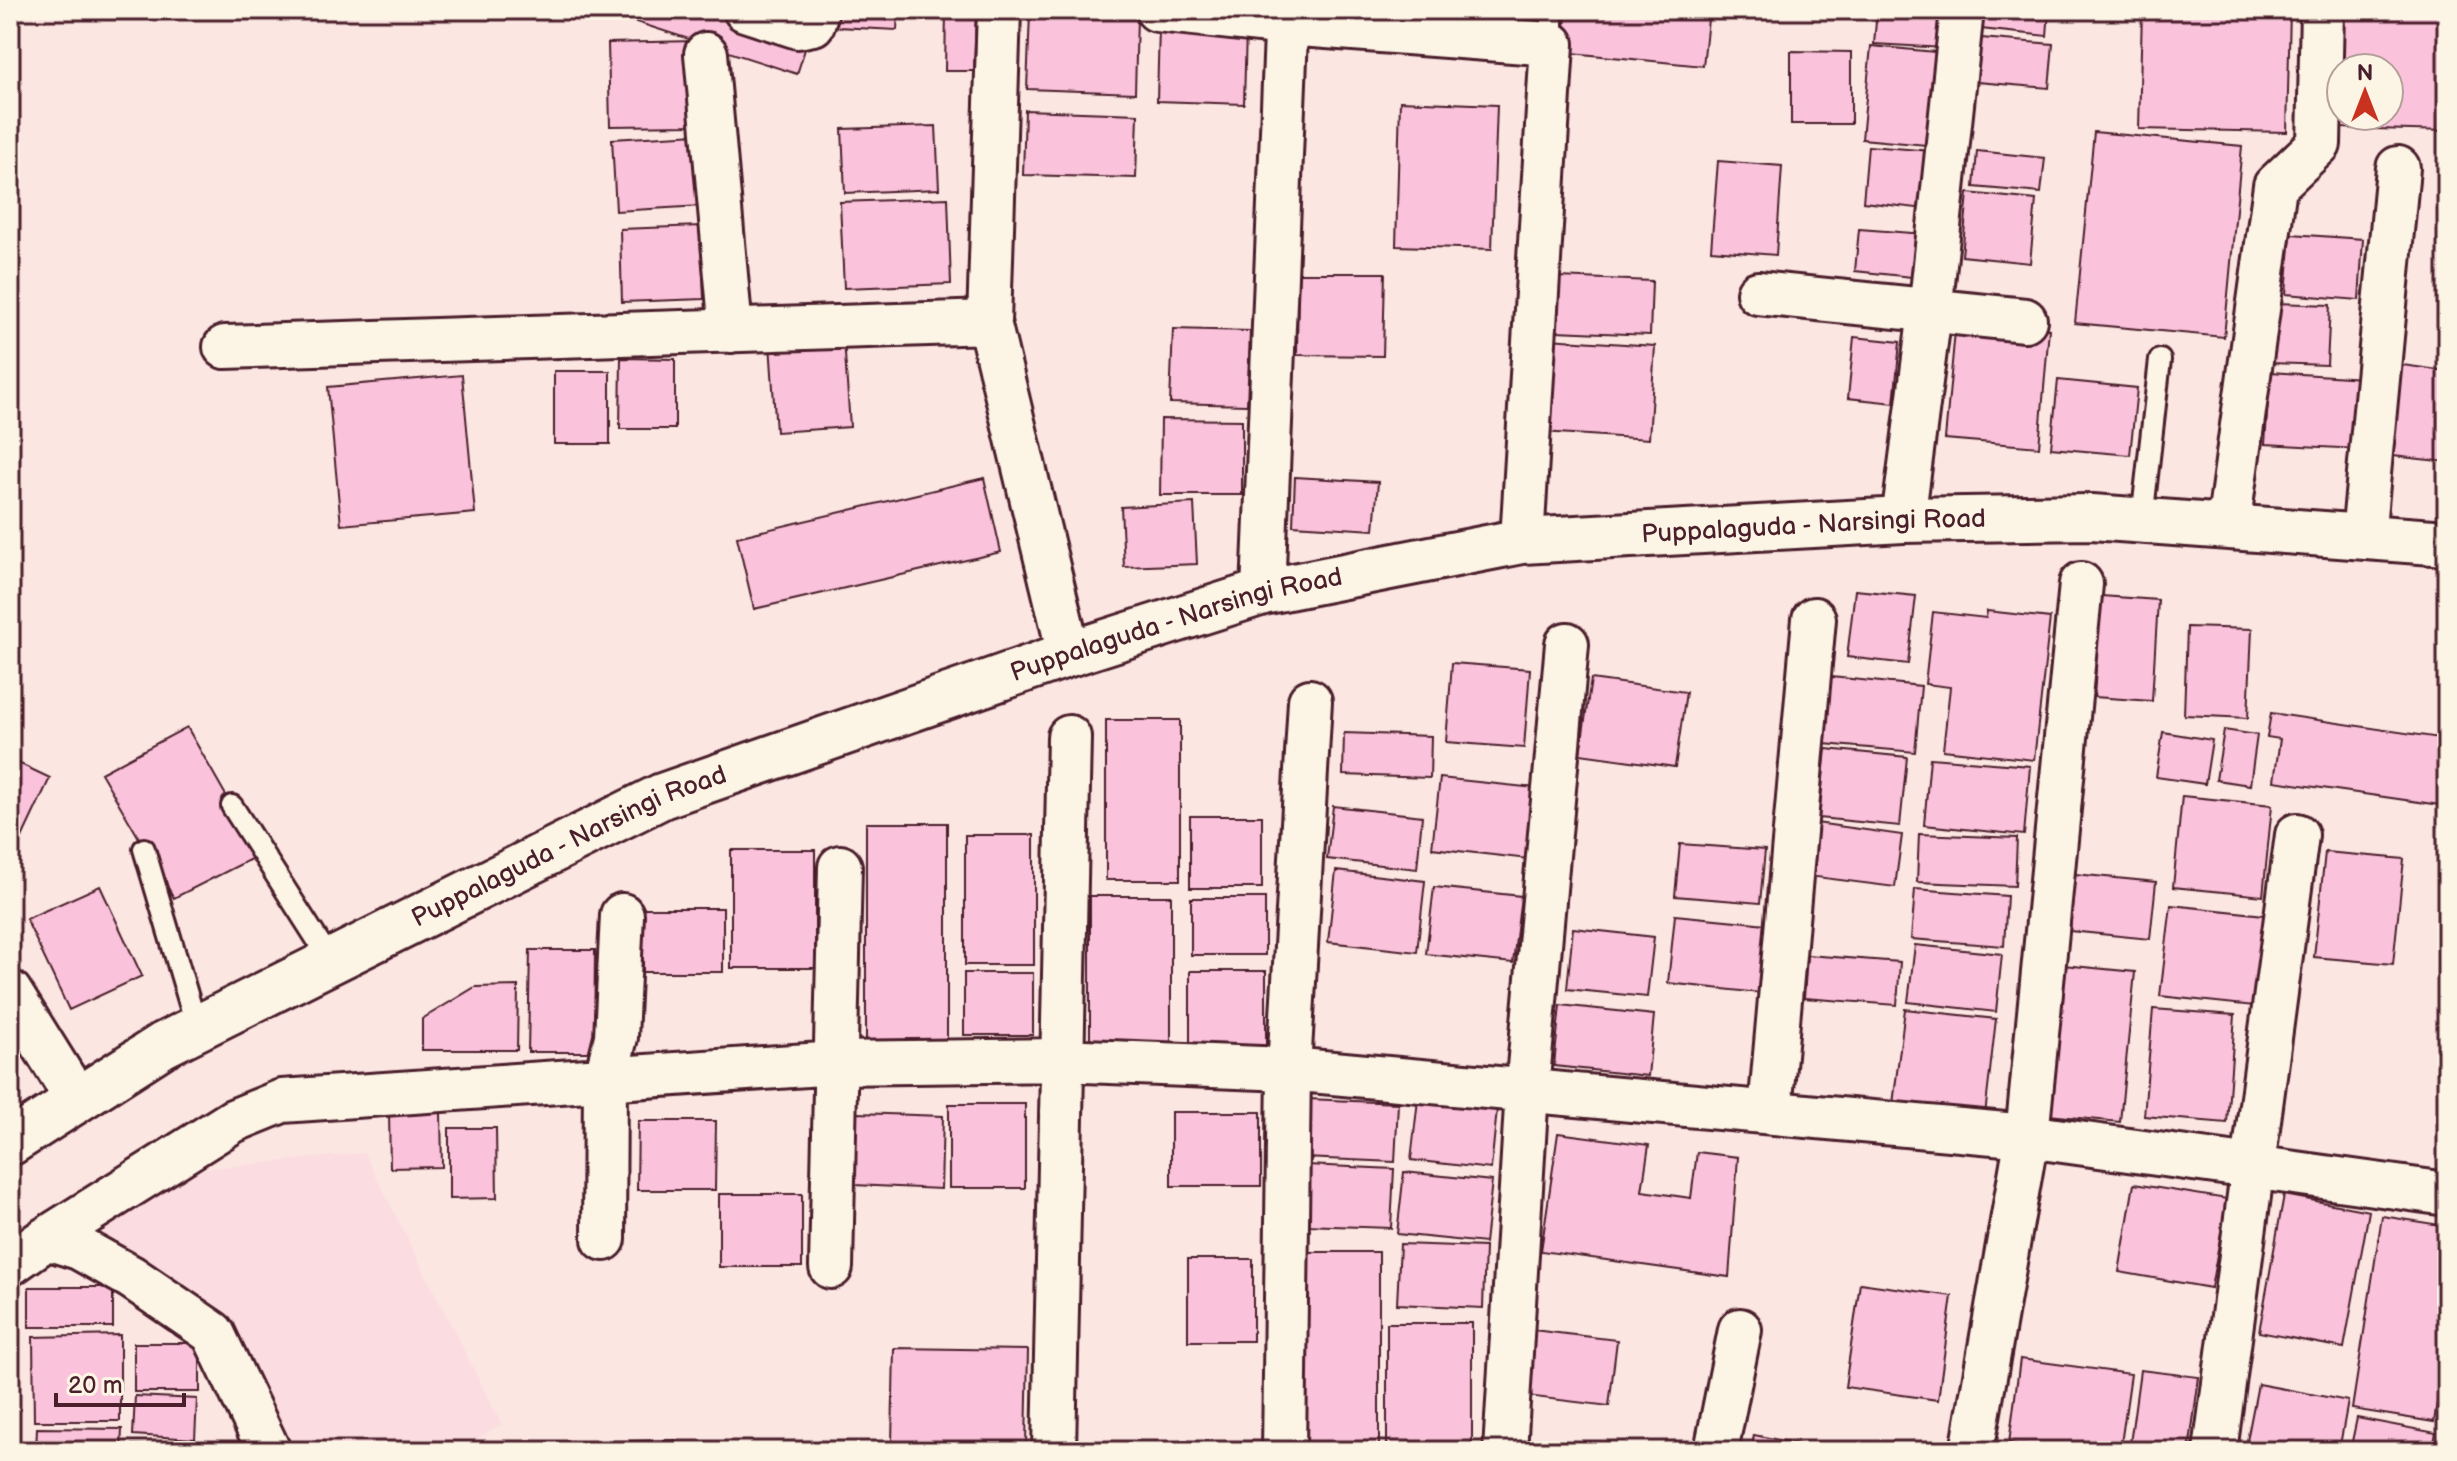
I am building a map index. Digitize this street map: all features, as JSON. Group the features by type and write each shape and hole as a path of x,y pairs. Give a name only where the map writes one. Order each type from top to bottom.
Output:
{"street":[{"path":"745,10 798,27 813,24 817,10"},
{"path":"999,10 989,322 1069,654"},
{"path":"1157,10 1552,27 1522,541"},
{"path":"1903,520 1930,312 1962,10"},
{"path":"2228,527 2275,186 2319,144 2322,10"},
{"path":"1263,592 1287,17"},
{"path":"706,54 731,331"},
{"path":"2363,537 2398,168"},
{"path":"1758,293 2025,320"},
{"path":"225,347 989,322"},
{"name":"Puppalaguda - Narsingi Road","path":"10,1143 76,1098 197,1028 662,796 1069,654 1263,592 1522,541 1903,520 2092,517 2447,543"},
{"path":"1972,1451 2027,1136 2081,584"},
{"path":"1770,1111 1814,619"},
{"path":"1505,1451 1527,1090 1567,644"},
{"path":"1284,1451 1289,1069 1310,701"},
{"path":"1054,1451 1059,1060 1069,737"},
{"path":"2215,1451 2297,835"},
{"path":"831,1267 840,867"},
{"path":"604,1239 605,1081 616,1037 622,915"},
{"path":"10,992 76,1098"},
{"path":"10,1264 233,1121 282,1101 836,1063 1059,1060 1289,1069 2027,1136 2447,1194"},
{"path":"47,1238 79,1248 131,1277 213,1333 269,1451"},
{"path":"1716,1451 1740,1330"}],"lane":[{"path":"2142,520 2160,360"},
{"path":"232,806 331,961"},
{"path":"144,849 197,1028"}],"shaded area":[{"path":"364,1153 501,1424 458,1451 281,1451 219,1330 95,1227 117,1208 204,1169"}],"building":[{"path":"599,10 716,10 808,40 797,74"},
{"path":"838,10 898,10 897,30 837,27"},
{"path":"946,10 976,10 974,71 945,71"},
{"path":"1567,10 1709,10 1703,66 1562,52"},
{"path":"1877,10 1946,10 1945,48 1874,44"},
{"path":"1983,10 2049,10 2047,36 1981,29"},
{"path":"2142,10 2290,10 2287,132 2139,129"},
{"path":"2342,10 2447,10 2447,131 2405,130 2405,52 2341,52"},
{"path":"1030,13 1137,17 1135,93 1027,89"},
{"path":"1159,27 1246,29 1244,104 1157,101"},
{"path":"1981,38 2053,44 2049,88 1977,82"},
{"path":"694,41 695,125 610,126 608,43"},
{"path":"1871,46 1946,53 1937,146 1862,139"},
{"path":"1791,51 1851,52 1851,124 1791,124"},
{"path":"1400,101 1497,105 1492,249 1396,246"},
{"path":"1025,110 1138,114 1136,178 1023,175"},
{"path":"936,126 939,189 845,193 842,129"},
{"path":"2094,132 2242,146 2224,337 2075,323"},
{"path":"698,134 702,206 616,211 612,139"},
{"path":"1868,146 1932,151 1926,209 1863,202"},
{"path":"1977,151 2045,158 2041,193 1974,187"},
{"path":"1718,161 1782,166 1776,255 1711,250"},
{"path":"1968,193 2036,200 2030,263 1962,256"},
{"path":"948,198 951,284 844,288 840,202"},
{"path":"701,226 704,299 622,302 620,229"},
{"path":"1859,229 1925,234 1921,278 1855,271"},
{"path":"2291,234 2363,239 2359,300 2286,294"},
{"path":"1298,273 1385,273 1383,356 1297,355"},
{"path":"1558,277 1652,281 1650,335 1556,331"},
{"path":"2274,303 2330,305 2327,365 2271,363"},
{"path":"1956,320 2049,329 2039,447 1945,439"},
{"path":"1173,329 1250,331 1247,405 1170,403"},
{"path":"1854,337 1900,342 1894,403 1848,398"},
{"path":"844,339 850,427 776,432 770,344"},
{"path":"1548,339 1655,346 1649,439 1542,432"},
{"path":"621,358 675,359 675,429 620,429"},
{"path":"2395,364 2447,371 2447,462 2384,455"},
{"path":"554,371 610,371 610,444 554,444"},
{"path":"2270,372 2363,378 2359,449 2265,444"},
{"path":"462,375 475,513 341,525 328,387"},
{"path":"2058,380 2137,388 2130,455 2051,448"},
{"path":"1161,419 1242,420 1242,495 1160,495"},
{"path":"1295,477 1378,482 1374,530 1293,525"},
{"path":"984,478 1001,552 754,609 737,537"},
{"path":"1194,503 1197,564 1124,567 1121,507"},
{"path":"1855,590 1916,596 1908,664 1847,657"},
{"path":"2101,596 2158,600 2152,701 2094,697"},
{"path":"1987,611 2050,618 2034,760 1943,750 1950,687 1925,684 1933,612 1986,618"},
{"path":"2187,627 2252,629 2248,718 2184,715"},
{"path":"1452,663 1530,669 1524,748 1446,742"},
{"path":"1831,677 1921,686 1915,752 1824,744"},
{"path":"1591,679 1686,692 1675,767 1580,754"},
{"path":"2271,713 2447,739 2447,806 2274,781 2280,739 2267,737"},
{"path":"1106,720 1180,720 1180,880 1106,880"},
{"path":"187,727 232,806 255,857 174,898 101,773"},
{"path":"2224,730 2257,735 2250,785 2216,780"},
{"path":"2163,732 2212,740 2205,784 2156,777"},
{"path":"1344,733 1431,736 1430,778 1343,775"},
{"path":"1826,749 1907,757 1900,826 1819,818"},
{"path":"1930,758 2030,766 2024,835 1924,825"},
{"path":"10,759 50,778 10,863"},
{"path":"1440,778 1536,788 1528,859 1432,848"},
{"path":"2182,796 2272,805 2263,896 2173,887"},
{"path":"1333,806 1422,816 1417,869 1327,859"},
{"path":"1190,816 1262,816 1262,888 1190,888"},
{"path":"866,823 947,823 947,1051 866,1051"},
{"path":"1816,823 1902,835 1895,887 1808,876"},
{"path":"1919,834 2017,838 2015,886 1917,882"},
{"path":"965,835 1034,835 1034,965 965,965"},
{"path":"1680,844 1765,850 1760,903 1675,896"},
{"path":"731,850 815,850 815,968 731,968"},
{"path":"2325,852 2404,859 2393,964 2314,957"},
{"path":"1336,871 1425,881 1417,952 1328,942"},
{"path":"2075,874 2156,882 2150,939 2070,931"},
{"path":"100,886 142,976 69,1010 26,919"},
{"path":"1434,887 1521,896 1513,963 1426,954"},
{"path":"1915,889 2007,896 2004,946 1911,939"},
{"path":"1090,896 1171,896 1171,1049 1090,1049"},
{"path":"1191,898 1265,898 1265,955 1191,955"},
{"path":"2171,905 2264,915 2254,1006 2160,996"},
{"path":"643,908 723,908 723,972 643,972"},
{"path":"1675,915 1766,924 1759,993 1668,983"},
{"path":"1573,928 1654,937 1647,997 1567,989"},
{"path":"1915,945 2002,954 1996,1012 1908,1002"},
{"path":"530,950 595,950 594,1052 528,1052"},
{"path":"1807,955 1900,962 1897,1005 1804,998"},
{"path":"2063,965 2135,972 2120,1122 2048,1115"},
{"path":"1190,971 1266,971 1266,1047 1190,1047"},
{"path":"964,973 1033,973 1033,1035 964,1035"},
{"path":"518,986 517,1050 422,1050 422,1019 475,987"},
{"path":"1560,1005 1654,1015 1648,1076 1554,1066"},
{"path":"1905,1009 1996,1019 1985,1115 1893,1104"},
{"path":"2153,1009 2235,1015 2227,1123 2144,1116"},
{"path":"10,1034 18,1045 10,1051"},
{"path":"1419,1091 1498,1099 1491,1169 1411,1160"},
{"path":"1307,1099 1398,1103 1395,1162 1304,1158"},
{"path":"949,1104 1025,1104 1025,1188 949,1188"},
{"path":"1171,1112 1261,1112 1261,1186 1171,1186"},
{"path":"389,1113 441,1113 442,1167 390,1168"},
{"path":"857,1113 943,1116 941,1189 854,1185"},
{"path":"638,1121 716,1121 715,1190 637,1190"},
{"path":"449,1128 496,1128 497,1198 449,1199"},
{"path":"1558,1133 1649,1145 1642,1191 1691,1198 1697,1152 1738,1157 1729,1277 1541,1251"},
{"path":"1306,1165 1394,1169 1391,1228 1304,1225"},
{"path":"1404,1172 1492,1181 1485,1243 1397,1234"},
{"path":"2134,1184 2227,1199 2211,1288 2119,1272"},
{"path":"719,1194 802,1194 802,1267 719,1267"},
{"path":"2284,1195 2369,1211 2344,1348 2259,1332"},
{"path":"2382,1216 2447,1226 2447,1338 2434,1422 2352,1409"},
{"path":"1400,1244 1485,1247 1483,1308 1397,1304"},
{"path":"1304,1252 1379,1252 1379,1451 1304,1451"},
{"path":"1188,1259 1253,1259 1253,1341 1188,1341"},
{"path":"1860,1283 1952,1296 1938,1400 1845,1387"},
{"path":"29,1287 113,1287 113,1327 29,1327"},
{"path":"1387,1323 1472,1323 1472,1451 1387,1451"},
{"path":"1533,1330 1617,1340 1609,1406 1526,1396"},
{"path":"120,1335 120,1421 34,1421 33,1337"},
{"path":"134,1343 200,1343 200,1392 134,1392"},
{"path":"894,1348 1028,1350 1026,1445 892,1443"},
{"path":"2020,1359 2131,1374 2120,1451 2066,1451 2009,1443"},
{"path":"2140,1370 2199,1377 2189,1451 2129,1451"},
{"path":"2258,1384 2348,1401 2339,1451 2245,1451"},
{"path":"135,1396 197,1399 195,1439 133,1435"},
{"path":"2357,1418 2436,1433 2432,1451 2350,1451"},
{"path":"37,1428 122,1429 121,1451 36,1451"},
{"path":"1754,1435 1835,1451 1751,1451"},
{"path":"676,1440 677,1451 487,1451 487,1444"},
{"path":"132,1445 182,1447 182,1451 132,1451"}]}
